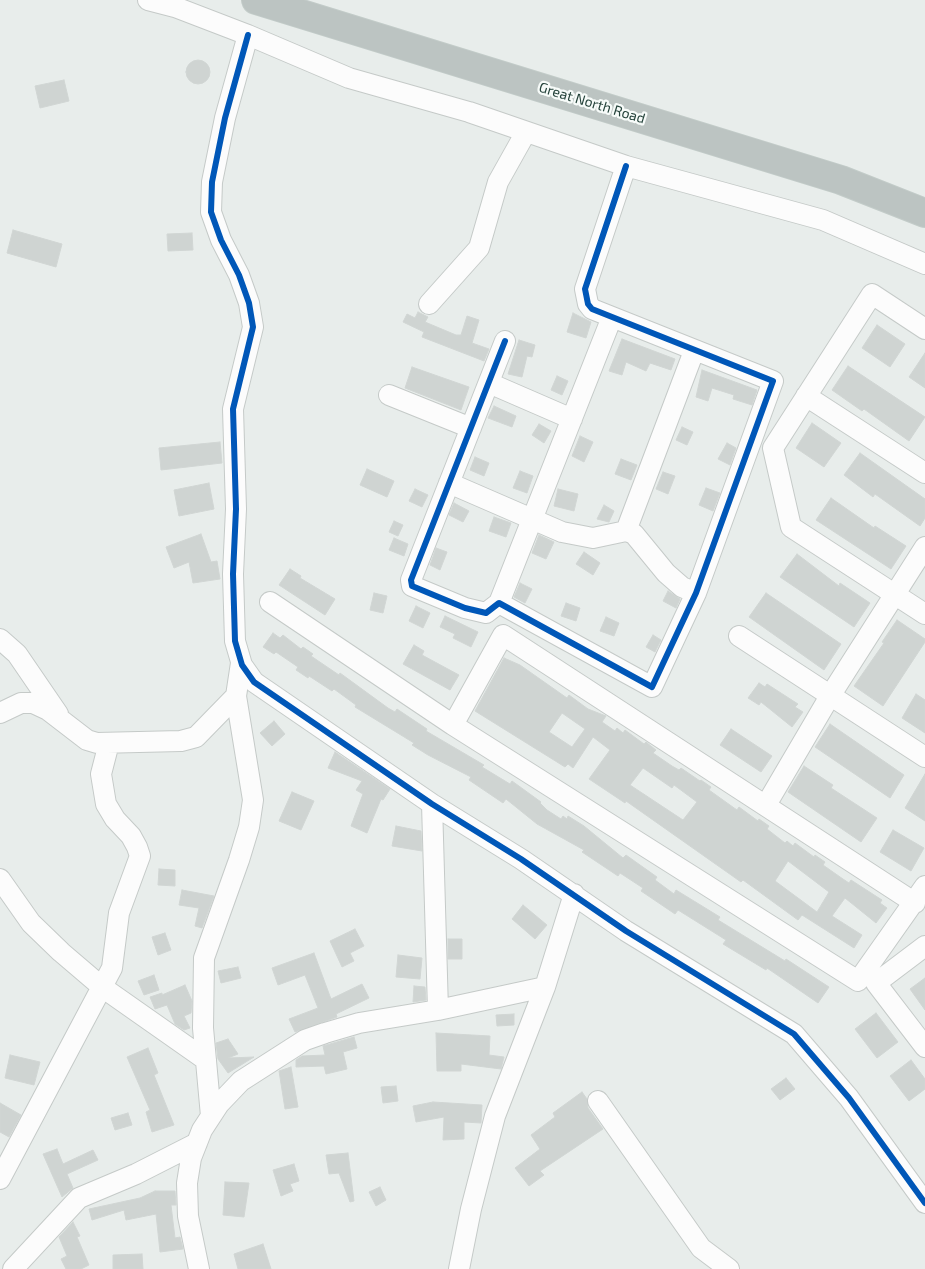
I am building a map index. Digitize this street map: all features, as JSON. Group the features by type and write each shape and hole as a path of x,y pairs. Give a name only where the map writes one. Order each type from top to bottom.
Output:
{"highway":[{"name":"Great North Road","path":"256,0 841,180 925,213"}],"street":[{"path":"148,0 175,7 248,35 349,78 468,112 626,166 823,220 925,264"},
{"path":"211,1116 203,1028 204,958 239,860 249,827 253,800 236,696 241,663 236,641 233,574 236,509 233,409 253,327 249,303 239,275 220,240 211,212 212,182 217,155 248,35"},
{"path":"429,304 478,248 498,182 526,132"},
{"path":"500,603 652,688 696,593 773,381 592,309 585,297 585,289 626,166"},
{"path":"925,329 872,294 773,448 791,527 925,614"},
{"path":"505,341 412,580 412,586 465,608 486,613 500,603 531,519 612,317"},
{"path":"626,531 694,351"},
{"path":"489,383 572,419"},
{"path":"389,394 471,428"},
{"path":"806,396 925,473"},
{"path":"449,483 562,532 594,538 626,531 634,534 671,578 682,587 696,593"},
{"path":"766,805 830,696 925,548"},
{"path":"270,602 453,725 867,982 925,1047"},
{"path":"453,725 503,635 766,805 920,894 867,982"},
{"path":"739,636 925,758"},
{"path":"0,638 17,654 64,722"},
{"path":"241,663 254,682 432,804 574,894 626,931 794,1034 849,1098 925,1203"},
{"path":"0,712 20,703 34,703 64,722 87,740 110,743 181,741 196,737 236,696"},
{"path":"0,1178 70,1042 112,968 119,913 140,856 138,847 131,836 115,819 106,804 101,774 110,743"},
{"path":"432,804 438,1010"},
{"path":"0,879 31,924 102,988 206,1060"},
{"path":"459,1269 471,1209 495,1116 545,987 574,894"},
{"path":"867,982 925,946"},
{"path":"199,1269 188,1216 187,1183 191,1158 211,1116 241,1081 305,1040 359,1023 438,1010 545,987"},
{"path":"598,1101 701,1248 729,1269"},
{"path":"13,1269 80,1198 136,1174 197,1143"}],"building":[{"path":"198,60 207,63 210,72 207,81 198,84 189,81 186,72 189,63"},
{"path":"64,80 69,101 40,108 35,86"},
{"path":"13,230 62,244 56,267 7,253"},
{"path":"192,233 193,250 168,251 167,234"},
{"path":"418,312 428,317 425,322 456,335 461,335 467,316 479,320 472,343 489,349 484,361 422,337 424,332 403,322 407,314 415,318"},
{"path":"573,313 591,322 586,338 567,332"},
{"path":"877,325 905,344 890,367 862,348"},
{"path":"622,339 675,359 671,370 650,363 646,371 626,362 622,375 609,371"},
{"path":"519,340 535,345 532,357 527,356 522,377 508,374"},
{"path":"925,353 925,388 909,377"},
{"path":"848,366 925,417 909,441 864,409 862,411 832,390"},
{"path":"412,367 469,387 461,410 405,388"},
{"path":"702,370 757,390 752,405 733,399 734,395 712,388 708,401 696,397"},
{"path":"557,376 568,381 562,395 551,390"},
{"path":"494,406 516,416 512,427 488,418"},
{"path":"812,423 841,443 824,467 796,448"},
{"path":"539,424 551,431 544,443 532,435"},
{"path":"682,427 693,432 687,445 676,440"},
{"path":"580,436 593,442 584,462 572,456"},
{"path":"220,442 222,463 161,470 159,448"},
{"path":"727,443 736,448 730,465 718,459"},
{"path":"860,453 925,499 925,518 920,526 875,494 873,497 844,475"},
{"path":"475,457 489,463 484,476 470,470"},
{"path":"621,459 637,465 631,480 615,474"},
{"path":"367,469 394,481 387,497 360,485"},
{"path":"520,471 533,476 527,493 513,488"},
{"path":"663,472 675,476 668,494 656,489"},
{"path":"209,483 214,509 179,516 174,490"},
{"path":"706,488 720,493 713,511 699,505"},
{"path":"415,489 428,495 422,507 409,501"},
{"path":"558,489 578,494 574,511 554,506"},
{"path":"831,498 874,528 875,526 906,546 891,569 816,520"},
{"path":"454,503 469,511 463,522 449,515"},
{"path":"604,505 614,511 609,522 597,519"},
{"path":"494,517 511,523 506,537 489,531"},
{"path":"394,521 403,525 398,536 389,532"},
{"path":"201,534 211,562 217,561 220,579 193,583 189,562 174,568 166,547"},
{"path":"539,535 554,542 546,559 532,553"},
{"path":"394,538 408,544 404,556 389,550"},
{"path":"436,548 447,552 440,570 430,565"},
{"path":"584,552 600,563 593,575 576,564"},
{"path":"797,554 839,586 840,583 870,603 854,627 780,577"},
{"path":"290,569 301,576 300,578 335,599 325,615 279,585"},
{"path":"520,583 532,589 525,603 514,597"},
{"path":"668,591 680,599 676,608 663,601"},
{"path":"374,593 387,596 383,613 370,610"},
{"path":"766,593 841,644 824,670 749,617"},
{"path":"566,603 580,608 576,621 561,616"},
{"path":"416,606 430,613 423,628 409,621"},
{"path":"445,616 478,632 471,647 453,638 455,634 440,627"},
{"path":"606,617 619,623 614,636 600,631"},
{"path":"897,620 925,639 925,642 883,706 854,686 884,643 882,642"},
{"path":"273,633 280,638 283,635 301,649 303,647 313,654 311,656 339,675 340,673 388,708 395,712 397,709 427,729 426,731 484,765 482,767 510,784 512,781 561,819 563,816 567,819 568,816 584,826 623,858 626,855 657,877 655,880 674,894 676,890 720,917 718,920 785,961 786,959 829,987 818,1003 767,968 766,970 723,944 726,940 678,910 675,914 641,891 643,888 620,873 618,876 582,852 584,850 537,824 506,799 503,803 469,780 471,777 412,745 414,743 355,707 356,705 334,689 332,691 309,676 308,678 296,670 298,667 276,652 274,654 263,647"},
{"path":"653,635 661,640 655,652 646,647"},
{"path":"414,645 424,651 422,655 459,675 450,690 403,664"},
{"path":"504,658 520,665 567,698 569,695 588,709 606,716 602,722 615,731 617,728 623,733 625,730 644,744 646,742 656,750 653,753 679,770 681,768 701,780 711,787 709,790 737,810 739,807 758,821 759,819 769,826 767,829 785,843 787,841 793,846 795,843 814,857 815,855 825,862 823,865 843,879 849,883 851,880 882,900 880,903 887,908 876,923 845,898 832,916 862,935 854,948 802,915 798,920 743,880 741,882 626,801 625,803 589,779 610,750 593,737 573,768 568,764 565,767 475,711","holes":["562,713 585,729 572,747 549,732","643,768 672,788 674,785 697,802 683,820 630,785","788,861 829,892 817,912 775,881"]},
{"path":"759,683 765,687 767,684 798,704 795,707 803,712 792,727 761,702 759,705 748,698"},
{"path":"916,694 925,700 925,733 902,718"},
{"path":"274,721 285,734 272,746 260,733"},
{"path":"830,724 904,775 890,798 815,747"},
{"path":"731,729 772,756 761,772 720,745"},
{"path":"335,752 390,789 383,800 381,799 367,833 351,826 363,794 356,790 362,781 328,768"},
{"path":"804,766 833,785 831,788 877,818 861,842 788,792"},
{"path":"925,774 925,821 905,808"},
{"path":"292,792 314,801 301,830 279,821"},
{"path":"396,826 421,831 422,851 392,846"},
{"path":"893,830 924,848 911,871 880,852"},
{"path":"159,869 175,870 175,886 158,885"},
{"path":"182,890 214,896 202,928 195,926 199,908 179,905"},
{"path":"523,905 547,925 535,939 512,919"},
{"path":"355,929 364,946 350,953 354,961 342,967 330,941"},
{"path":"165,933 171,950 158,955 152,937"},
{"path":"448,939 462,939 462,959 448,959"},
{"path":"314,953 331,999 362,984 369,998 336,1014 337,1017 295,1032 289,1019 318,1008 305,975 278,985 272,968"},
{"path":"398,955 422,958 420,979 396,977"},
{"path":"238,967 241,978 221,983 218,971"},
{"path":"154,975 159,990 144,995 138,981"},
{"path":"925,978 925,1010 910,989"},
{"path":"185,985 192,1001 191,1013 184,1016 190,1028 184,1030 175,1024 167,1005 155,1009 150,997 162,993 162,995"},
{"path":"414,986 425,987 426,1000 413,1002"},
{"path":"876,1013 898,1042 877,1058 855,1029"},
{"path":"514,1014 514,1025 497,1026 496,1015"},
{"path":"436,1033 490,1036 489,1055 504,1057 501,1069 461,1064 461,1071 437,1071"},
{"path":"354,1037 357,1048 343,1052 347,1069 326,1074 324,1066 296,1067 296,1060 302,1056 325,1055 323,1046"},
{"path":"228,1039 238,1054 228,1058 254,1057 228,1073 218,1059 216,1043"},
{"path":"148,1048 158,1073 154,1075 174,1125 152,1132 146,1112 150,1110 127,1057"},
{"path":"10,1055 40,1062 34,1085 5,1078"},
{"path":"911,1060 925,1079 925,1089 909,1101 890,1076"},
{"path":"291,1067 298,1107 285,1109 279,1071"},
{"path":"786,1078 795,1089 780,1100 771,1089"},
{"path":"396,1086 398,1101 383,1103 381,1087"},
{"path":"582,1092 587,1099 588,1108 603,1129 540,1171 544,1175 529,1186 515,1168 540,1149 531,1135 555,1117 553,1113"},
{"path":"433,1102 482,1105 481,1123 464,1122 464,1139 443,1140 444,1117 416,1122 413,1106"},
{"path":"0,1103 21,1115 9,1137 0,1132"},
{"path":"128,1113 132,1125 115,1130 111,1118"},
{"path":"57,1149 63,1164 93,1150 98,1160 67,1174 73,1188 62,1197 43,1154"},
{"path":"348,1153 354,1201 350,1202 339,1173 329,1174 326,1155"},
{"path":"294,1164 299,1181 290,1184 293,1191 281,1196 273,1170"},
{"path":"225,1182 249,1183 244,1217 223,1215"},
{"path":"380,1187 386,1200 376,1206 369,1192"},
{"path":"155,1191 175,1191 176,1205 171,1205 175,1238 180,1237 183,1249 160,1252 156,1214 126,1220 124,1210 92,1220 89,1209 140,1198"},
{"path":"73,1222 80,1236 77,1237 89,1265 81,1269 66,1269 61,1259 67,1256 59,1237"},
{"path":"263,1244 271,1269 238,1269 234,1254"},
{"path":"142,1254 143,1269 113,1269 113,1255"}],"cycle path":[{"path":"248,35 225,118 212,182 211,212 221,240 239,275 249,303 253,327 233,409 236,509 233,574 235,641 242,665 254,682 432,804 521,859 626,931 794,1034 849,1098 925,1203"},
{"path":"505,341 411,580 412,586 465,608 486,613 499,603 652,687 696,593 773,381 592,309 588,304 585,289 626,166"}]}
